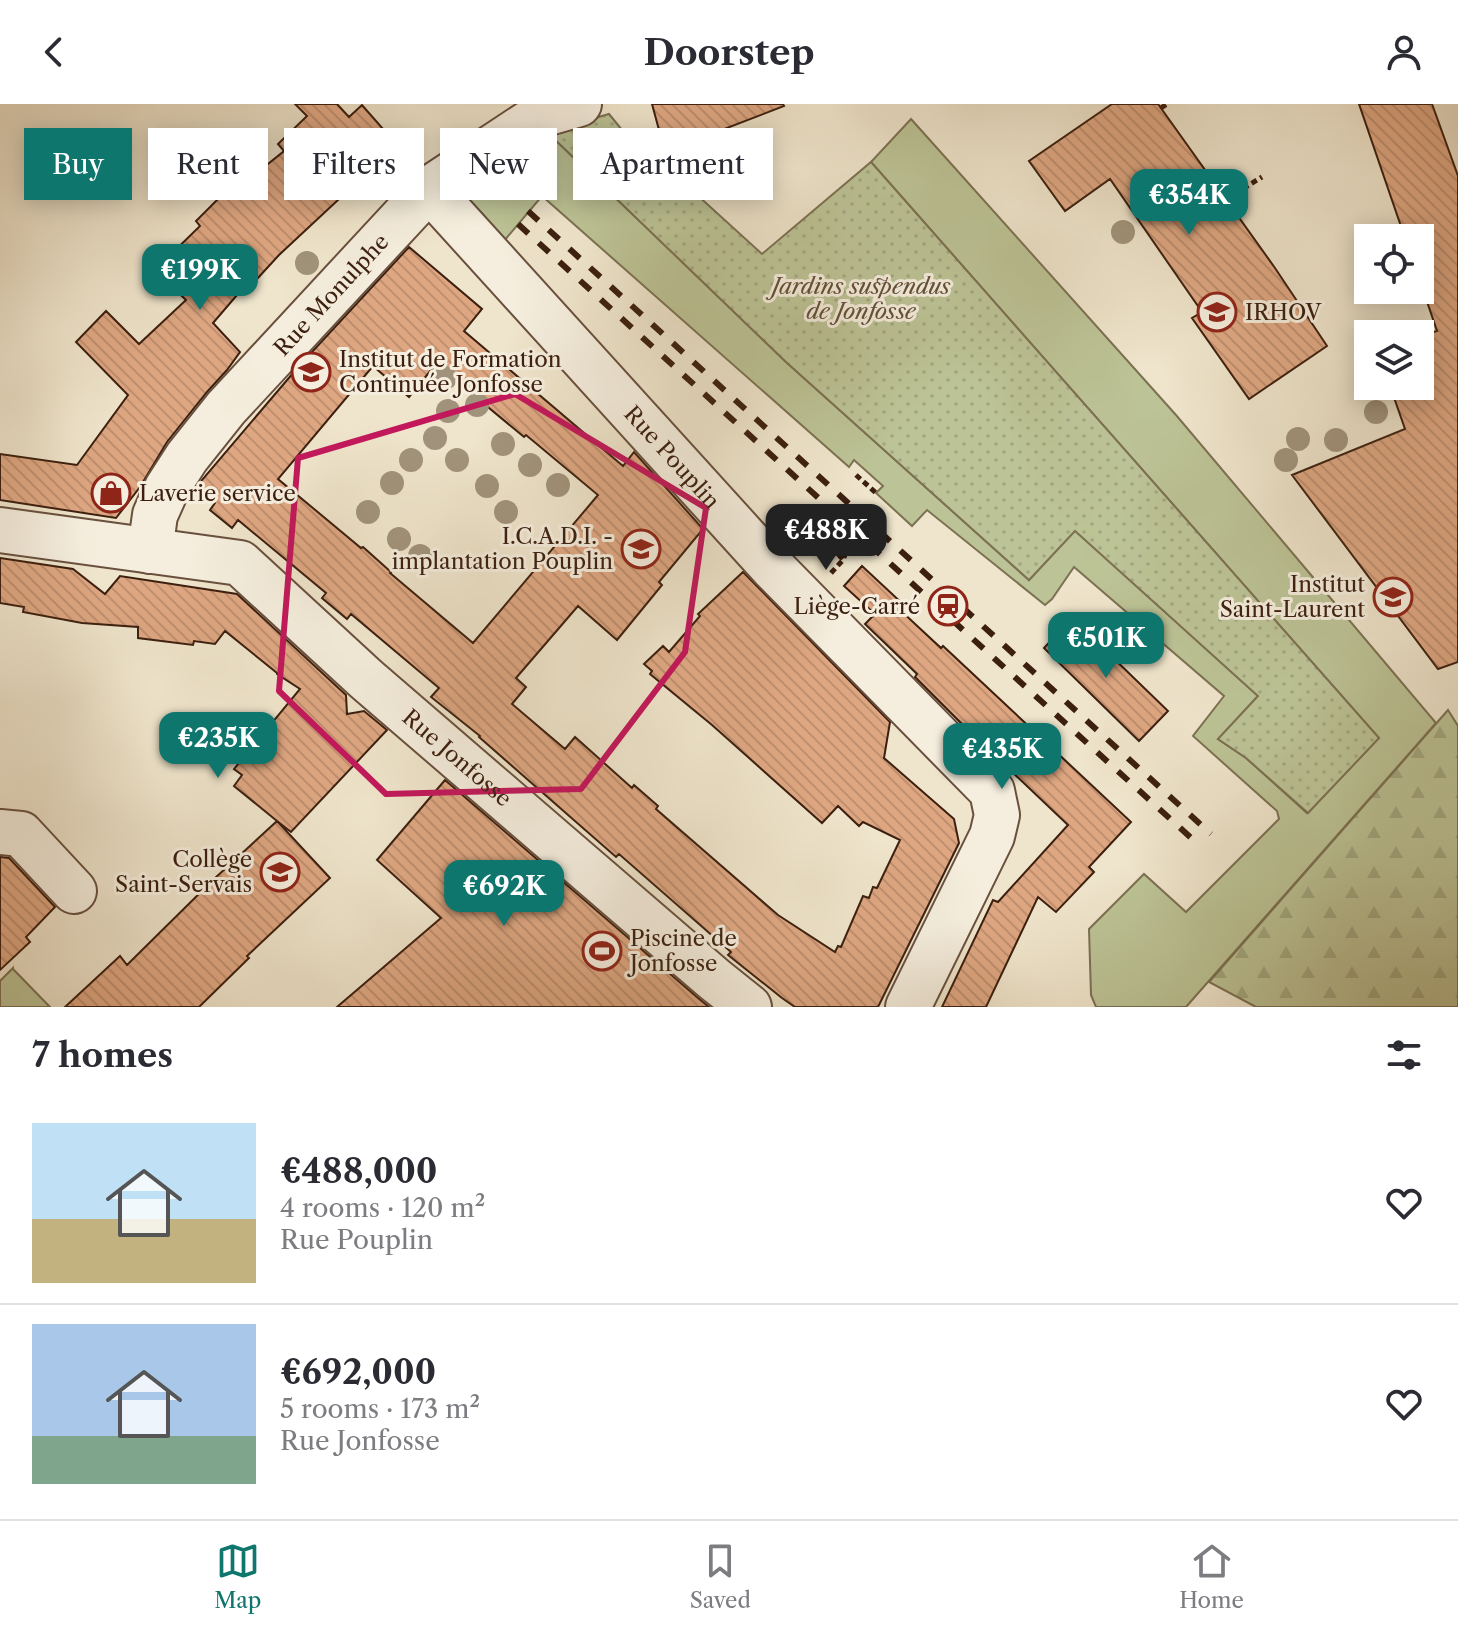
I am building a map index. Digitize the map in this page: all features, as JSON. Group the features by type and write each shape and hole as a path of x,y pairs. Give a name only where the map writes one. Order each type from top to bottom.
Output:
{"street":[{"name":"Rue Monulphe","path":"150,551 155,515 167,488 187,457 226,408 429,189 541,115 579,104"},
{"name":"Rue Pouplin","path":"429,189 772,567 992,791 997,815 992,836 908,1007"},
{"name":"Rue Jonfosse","path":"0,530 240,563 366,679 429,744 634,923 749,1007"},
{"path":"0,832 21,834 74,891"}],"path":[{"path":"1226,199 1262,177"},
{"path":"856,475 876,493"},
{"path":"811,526 843,560"}],"highlighted area":[{"path":"515,394 706,508 685,652 581,789 386,794 279,691 298,458"}],"green space":[{"name":"Jardins suspendus de Jonfosse","path":"609,114 620,128 573,128 573,157 557,142 557,129"},
{"path":"911,119 1176,415 1436,723 1186,1007 1096,1007 1091,995 1089,929 1144,874 1186,912 1279,819 1277,811 1193,736 1224,696 1074,567 1045,605 927,510 912,526 876,493 883,486 854,460 849,467 547,200 557,200 557,142 573,157 573,200 618,200 786,362 1029,580 1075,530 1258,696 1218,739 1246,758 1307,813 1379,738 871,162"},
{"name":"Jardins suspendus de Jonfosse","path":"871,162 1379,738 1308,813 1246,758 1218,739 1258,696 1075,531 1029,580 786,362 618,200 703,200 762,254"},
{"path":"466,200 539,200 504,241"},
{"path":"1448,710 1458,726 1458,1007 1256,1007 1209,982"},
{"path":"13,968 50,1007 0,1007 0,981"}],"building":[{"path":"295,104 337,104 349,117 362,105 382,128 295,128 307,116"},
{"path":"652,104 784,106 727,128 658,128"},
{"path":"1112,104 1158,104 1327,346 1249,399 1192,318 1202,312 1110,179 1065,211 1029,161"},
{"name":"Institut Saint-Laurent","path":"1359,104 1432,104 1458,176 1458,662 1438,669 1292,475 1405,429 1395,400 1434,400 1434,332 1437,331 1428,304 1434,304 1434,224 1400,224"},
{"path":"284,151 284,200 338,200 246,291 243,288 213,323 240,352 167,442 140,487 116,518 0,500 0,454 77,465 128,395 76,342 106,311 139,344 186,300 155,270 200,226 196,221 217,200 268,200 268,164"},
{"path":"409,247 482,309 464,331 623,466 634,452 703,529 617,640 578,606 516,678 526,687 512,704 565,749 575,737 632,788 634,785 658,806 656,809 778,915 835,952 838,946 841,947 863,896 869,898 873,887 877,888 900,840 863,822 859,826 838,806 822,823 650,674 652,671 644,664 663,646 669,652 700,616 698,614 743,572 890,722 884,758 954,819 959,843 878,1007 795,1007 782,998 728,955 731,952 619,854 616,857 480,736 431,697 439,688 351,614 347,619 322,598 326,593 238,520 232,528 210,510 215,503 197,488 299,366","holes":["436,364 524,437 526,435 598,495 473,643 363,547 278,479 373,366 409,397"]},
{"path":"0,558 73,569 105,594 120,576 237,594 346,695 347,714 364,711 387,730 291,832 234,786 242,775 234,769 300,689 225,631 215,644 194,641 193,645 138,638 138,627 82,623 23,612 24,607 0,603"},
{"path":"862,566 904,605 900,610 941,648 943,646 1131,822 1089,867 1094,872 1056,912 1038,897 986,1007 942,1007 993,900 998,902 1068,825 970,732 915,677 917,674 865,624 875,614 844,586"},
{"path":"1072,618 1168,711 1139,741 1044,648"},
{"path":"445,780 709,1007 337,1007 441,918 377,860"},
{"path":"277,821 330,878 247,956 249,958 199,1007 65,1007 120,956 127,965"},
{"path":"0,857 9,858 55,907 26,937 30,942 0,970"}],"railway":[{"path":"528,211 1211,834"},
{"path":"518,224 1200,846"}],"place":[{"name":"IRHOV","path":"1217,312"},
{"name":"Institut de Formation Continuée Jonfosse","path":"311,372"},
{"name":"Laverie service","path":"111,493"},
{"name":"I.C.A.D.I. - implantation Pouplin","path":"641,549"},
{"name":"Institut Saint-Laurent","path":"1393,597"},
{"name":"Liège-Carré","path":"948,606"},
{"name":"Collège Saint-Servais","path":"280,872"},
{"name":"Piscine de Jonfosse","path":"602,951"}]}
